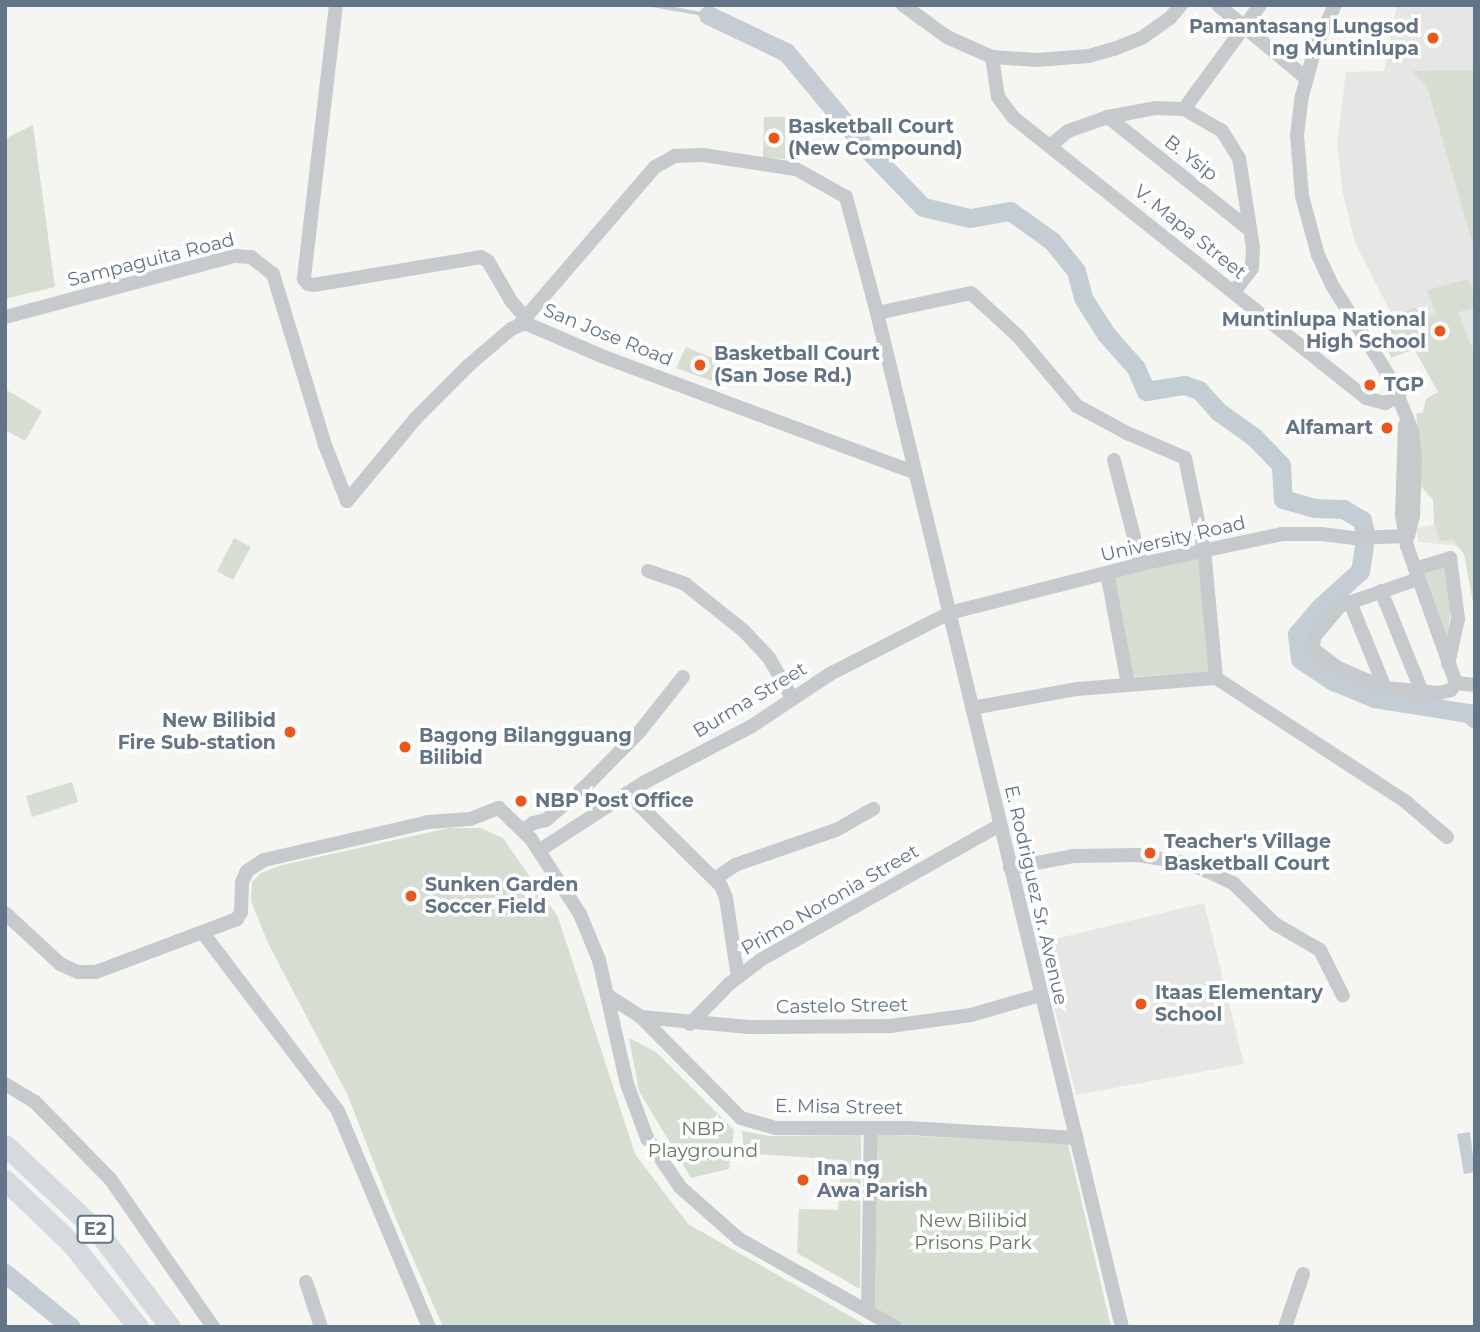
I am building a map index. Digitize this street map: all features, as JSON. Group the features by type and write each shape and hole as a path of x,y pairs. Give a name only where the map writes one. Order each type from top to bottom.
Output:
{"highway":[{"name":"E2","path":"5,1145 99,1233 170,1327"},
{"name":"E2","path":"5,1180 71,1243 138,1327"}],"street":[{"path":"336,5 304,279 307,284 314,285 481,257 488,261 523,321"},
{"path":"903,5 947,37 992,57 1062,60 1114,50 1143,37 1170,18 1181,5"},
{"path":"1218,5 1306,78"},
{"path":"1184,109 1260,5"},
{"path":"1335,5 1306,78 1297,135 1298,167 1306,217 1318,255 1332,285 1399,396 1405,413 1415,450 1413,516 1407,536 1417,574 1456,683"},
{"name":"V. Mapa Street","path":"992,57 994,81 1005,108 1366,398 1385,403 1399,396"},
{"path":"1051,145 1068,131 1108,117 1154,108 1184,109 1222,131 1239,158 1250,230 1252,268 1234,292"},
{"name":"B. Ysip","path":"1108,117 1250,230"},
{"name":"E. Rodriguez Sr. Avenue","path":"523,321 655,167 675,156 704,155 796,169 842,193 849,202 1122,1327"},
{"name":"Sampaguita Road","path":"5,317 235,256 251,257 273,274 325,445 347,501"},
{"path":"877,313 967,293 974,296 1018,336 1071,401 1127,433 1185,458 1204,550 1216,678"},
{"name":"San Jose Road","path":"347,501 415,419 469,365 523,321 542,327 604,357 913,472"},
{"path":"1114,460 1141,564"},
{"name":"University Road","path":"949,613 1141,564 1282,534 1375,539 1407,536"},
{"path":"1448,664 1458,619 1450,558 1381,592 1350,602 1334,611 1314,637 1313,649 1338,668 1385,688 1446,692 1456,683 1475,685"},
{"path":"648,570 685,584 744,631 769,658 792,698"},
{"path":"1107,573 1128,684"},
{"path":"1381,592 1422,692"},
{"path":"1350,602 1385,688"},
{"name":"Burma Street","path":"540,850 627,793 752,726 830,674 949,613"},
{"path":"523,830 533,823 543,822 553,816 586,786 640,731 683,677"},
{"path":"972,708 1077,689 1216,678 1406,802 1447,836"},
{"path":"627,793 716,878 726,898 738,977"},
{"path":"5,913 60,964 86,973 108,969 237,919 242,912 242,882 247,871 264,860 428,822 470,819 499,808 540,850 585,926 607,995 627,1084 643,1127 680,1186 739,1238 895,1327"},
{"path":"716,878 735,865 836,830 873,809"},
{"name":"Primo Noronia Street","path":"690,1024 738,977 815,928 1000,825"},
{"path":"1010,868 1073,856 1138,855 1186,863 1207,871 1233,883 1275,924 1320,950 1343,996"},
{"path":"203,933 338,1111 429,1327"},
{"name":"E. Misa Street","path":"607,995 641,1017 741,1118 775,1128 871,1128 1077,1138"},
{"name":"Castelo Street","path":"641,1017 690,1024 749,1027 890,1026 971,1015 1040,995"},
{"path":"5,1084 35,1102 111,1180 213,1327"},
{"path":"869,1311 871,1128"},
{"path":"1285,1327 1304,1274"},
{"path":"306,1282 321,1327"}],"shaded area":[{"name":"Muntinlupa National High School","path":"1397,5 1475,5 1475,569 1470,547 1418,542 1417,528 1466,518 1448,400 1387,305 1355,243 1343,194 1337,145 1346,72 1384,71"},
{"name":"Itaas Elementary School","path":"1204,903 1244,1064 1076,1095 1038,943"},
{"path":"1470,1132 1475,1172 1464,1174 1457,1134"}],"green space":[{"path":"1475,70 1475,252 1427,87 1412,71"},
{"name":"Basketball Court (New Compound)","path":"764,117 785,117 785,159 763,158"},
{"path":"33,125 55,287 5,299 5,139"},
{"path":"1468,279 1475,297 1475,308 1458,312 1475,355 1475,613 1464,554 1453,540 1440,541 1434,523 1433,500 1419,484 1422,461 1416,414 1423,412 1426,399 1438,392 1414,349 1391,358 1387,346 1395,342 1386,320 1415,307 1422,318 1436,314 1427,290"},
{"name":"Basketball Court (San Jose Rd.)","path":"686,347 724,363 715,382 676,368"},
{"path":"5,389 42,411 25,441 5,430"},
{"path":"234,538 251,547 233,580 217,571"},
{"path":"1197,555 1211,672 1130,677 1114,575"},
{"path":"1446,566 1451,602 1447,647 1422,573"},
{"path":"72,782 78,802 32,817 26,796"},
{"path":"449,828 481,828 503,838 558,917 635,1154 688,1224 869,1327 443,1327 395,1217 348,1096 268,943 251,901 252,882 261,873 282,865"},
{"name":"NBP Playground","path":"629,1038 656,1052 734,1130 729,1169 691,1178 639,1091"},
{"path":"742,1131 769,1136 861,1135 860,1289 797,1253 799,1209 838,1210 841,1160 744,1153"},
{"name":"New Bilibid Prisons Park","path":"878,1134 1068,1144 1111,1327 907,1327 875,1308"}],"waterway":[{"path":"653,5 708,15"},
{"path":"708,15 786,52 866,148 923,207 970,218 1010,211 1052,241 1076,271 1083,298 1106,334 1136,368 1146,391 1185,385 1199,390 1219,412 1254,437 1281,465 1283,499 1315,508 1343,509 1362,520 1365,533"},
{"path":"1364,546 1360,571 1319,608 1297,634 1300,659 1333,681 1374,698 1469,713 1475,719"},
{"path":"5,1273 71,1327"}],"place":[{"name":"Pamantasang Lungsod ng Muntinlupa","path":"1433,38"},
{"name":"Basketball Court (New Compound)","path":"774,138"},
{"name":"Muntinlupa National High School","path":"1440,331"},
{"name":"Basketball Court (San Jose Rd.)","path":"700,365"},
{"name":"TGP","path":"1370,385"},
{"name":"Alfamart","path":"1387,428"},
{"name":"New Bilibid Fire Sub-station","path":"290,732"},
{"name":"Bagong Bilangguang Bilibid","path":"405,747"},
{"name":"NBP Post Office","path":"521,801"},
{"name":"Teacher's Village Basketball Court","path":"1150,853"},
{"name":"Sunken Garden Soccer Field","path":"411,896"},
{"name":"Itaas Elementary School","path":"1141,1004"},
{"name":"Ina ng Awa Parish","path":"803,1180"}]}
